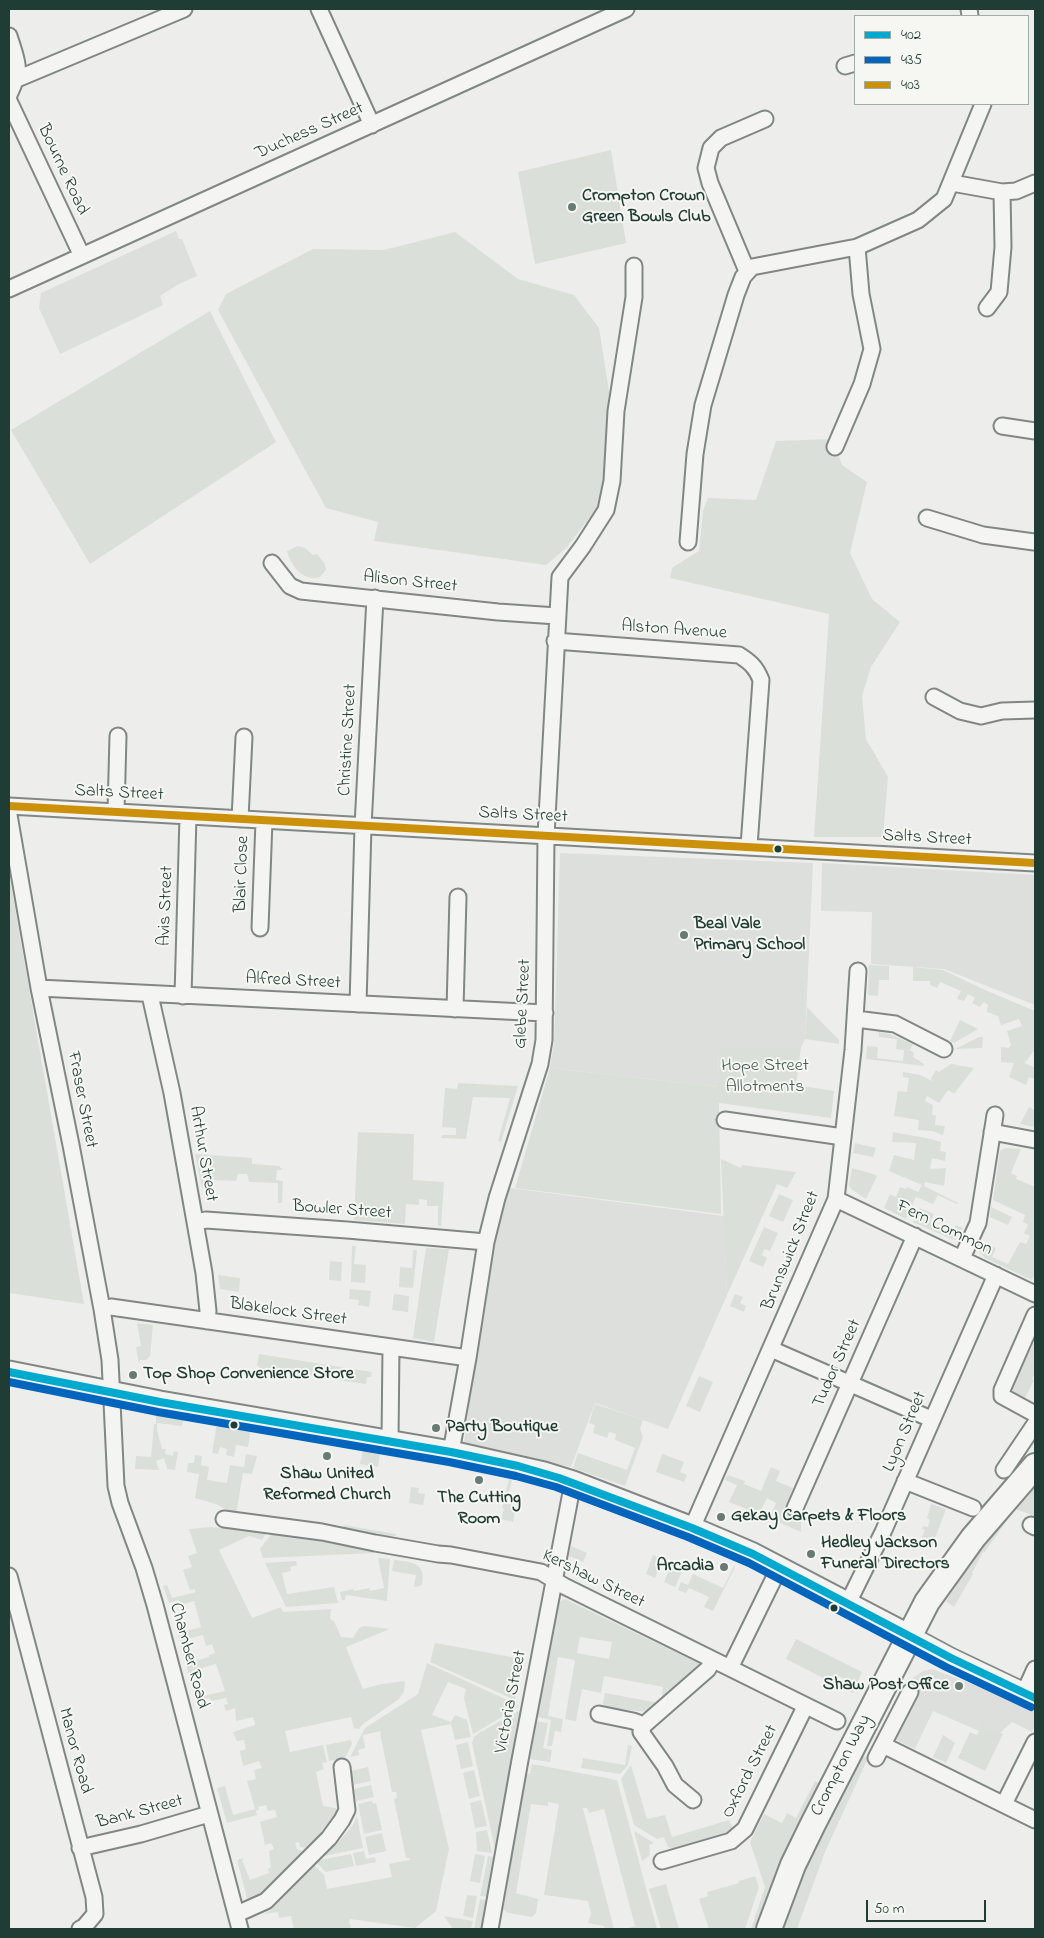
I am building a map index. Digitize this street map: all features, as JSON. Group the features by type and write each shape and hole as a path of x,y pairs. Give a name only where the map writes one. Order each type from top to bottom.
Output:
{"main road":[{"path":"9,1372 111,1393 451,1452 518,1466 573,1482 692,1528 779,1568 910,1636"},
{"name":"Crompton Way","path":"769,1929 793,1866 813,1824 927,1602 973,1538 1035,1466"}],"street":[{"path":"17,79 158,14 184,9"},
{"path":"320,9 372,125"},
{"name":"Duchess Street","path":"9,289 626,9"},
{"path":"9,36 19,67 17,79 9,96"},
{"name":"Bourne Road","path":"9,101 82,256"},
{"path":"688,542 695,454 703,405 736,295 747,271 752,267 857,247 918,220 944,199 983,105"},
{"path":"747,271 710,183 706,168 711,148 721,138 765,119"},
{"path":"952,183 1002,192 1016,191 1035,183"},
{"path":"987,308 999,292 1003,246 1002,192"},
{"path":"835,447 862,384 872,349 861,294 857,247"},
{"name":"Glebe Street","path":"451,1452 486,1242 497,1198 540,1064 544,1040 546,836 560,577 606,510 612,481 616,411 634,297 634,266"},
{"path":"1002,426 1035,431"},
{"path":"927,518 983,534 1035,543"},
{"name":"Alison Street","path":"272,563 290,586 301,590 498,612 557,616"},
{"name":"Christine Street","path":"358,1004 375,598"},
{"name":"Alston Avenue","path":"555,642 739,655 757,669 761,680 749,846"},
{"path":"934,697 960,711 981,716 1002,711 1035,710"},
{"path":"116,812 118,736"},
{"path":"240,819 244,737"},
{"name":"Salts Street","path":"9,806 749,846 1035,864"},
{"name":"Fraser Street","path":"9,815 39,988 72,1145 102,1309 110,1360 111,1393"},
{"name":"Avis Street","path":"183,996 188,816"},
{"name":"Blair Close","path":"260,928 264,820"},
{"path":"455,1009 458,897"},
{"name":"Brunswick Street","path":"692,1528 836,1199 856,1019 858,971"},
{"name":"Alfred Street","path":"39,988 150,995 545,1013"},
{"name":"Arthur Street","path":"150,995 172,1094 195,1222 204,1274 208,1311 207,1321"},
{"path":"856,1019 895,1024 927,1032 944,1049"},
{"path":"962,1258 978,1223 995,1115"},
{"path":"725,1120 843,1137"},
{"path":"992,1132 1035,1140"},
{"name":"Fern Common","path":"836,1199 1035,1294"},
{"name":"Bowler Street","path":"195,1222 206,1220 286,1225 486,1242"},
{"name":"Tudor Street","path":"795,1508 916,1236"},
{"name":"Lyon Street","path":"848,1603 905,1481 996,1275"},
{"name":"Blakelock Street","path":"102,1309 110,1307 468,1358"},
{"path":"1035,1315 1002,1390 1002,1396 1035,1414"},
{"path":"390,1347 390,1441"},
{"path":"771,1349 931,1419"},
{"name":"Chamber Road","path":"111,1393 114,1475 118,1497 156,1605 240,1929"},
{"path":"1004,1470 1035,1424"},
{"path":"905,1481 973,1508"},
{"name":"Victoria Street","path":"490,1929 573,1482"},
{"name":"Kershaw Street","path":"224,1518 322,1532 540,1572 837,1721"},
{"path":"730,1668 779,1568"},
{"name":"Manor Road","path":"9,1576 94,1897 95,1914 80,1929"},
{"path":"910,1636 1030,1696 1035,1668"},
{"path":"693,1800 675,1785 656,1753 641,1734 644,1725 709,1668 713,1660"},
{"path":"910,1692 879,1751 1004,1804 1035,1820"},
{"name":"Oxford Street","path":"662,1861 730,1841 738,1836 744,1829 805,1706"},
{"path":"599,1714 644,1725"},
{"path":"1004,1804 1035,1742"},
{"path":"237,1914 266,1901 329,1838 342,1820 346,1810 342,1767"},
{"name":"Bank Street","path":"80,1848 141,1834 209,1814"}],"shaded area":[{"path":"176,231 179,239 182,239 197,276 179,284 160,296 163,305 60,354 39,308 41,293"},
{"name":"Beal Vale Primary School","path":"560,853 813,863 805,1039 801,1047 719,1047 718,1087 550,1068 554,1044"},
{"path":"822,863 1035,875 1035,1005 944,969 871,964 872,912 821,911"},
{"path":"510,1188 724,1216 727,1295 668,1429 595,1403 571,1467 464,1443 491,1246"},
{"path":"932,1669 1035,1708 1035,1725 1032,1732 1012,1722 995,1738 933,1711 915,1749 879,1732 907,1682 923,1671"}],"green space":[{"name":"Crompton Crown Green Bowls Club","path":"611,150 626,243 535,264 518,172"},
{"path":"455,232 518,279 574,295 599,328 610,398 604,499 567,547 546,565 374,541 378,522 326,508 218,310 226,294 313,249 384,250"},
{"path":"210,311 276,442 90,564 11,430"},
{"path":"833,439 842,465 867,482 850,553 872,599 900,622 871,667 862,696 866,739 888,777 883,837 814,837 829,614 670,578 672,568 699,551 703,511 708,498 756,500 776,441"},
{"path":"298,546 305,548 313,555 317,554 325,564 326,570 320,577 314,578 303,575 291,562 287,551"},
{"path":"9,874 84,1304 9,1293"},
{"path":"869,965 889,966 889,980 879,980 878,996 868,995"},
{"path":"913,967 943,970 1035,1011 1035,1049 1025,1063 1035,1068 1035,1079 1029,1077 1026,1085 1009,1077 1014,1063 1001,1062 1001,1047 1009,1048 1011,1045 1007,1031 1022,1026 1019,1019 1001,1025 998,1016 987,1012 988,1005 984,1002 980,1007 972,1003 975,998 968,994 964,1001 957,999 961,991 940,982 937,988 930,985 930,981 913,981"},
{"path":"807,1007 839,1040 839,1044 805,1039"},
{"path":"960,1020 978,1029 954,1043 950,1041"},
{"path":"879,1032 913,1044 910,1050 914,1053 913,1057 924,1064 924,1066 866,1059 867,1046 878,1047 877,1058 903,1061 904,1050 896,1049 897,1039 879,1037"},
{"path":"979,1037 983,1037 982,1048 955,1049"},
{"name":"Hope Street Allotments","path":"719,1047 801,1047 796,1085 834,1091 831,1118 719,1103 721,1214 515,1188 550,1068 718,1087"},
{"path":"951,1064 974,1068 954,1094 948,1090 939,1103 927,1096 925,1101 933,1105 932,1115 936,1115 935,1125 945,1126 943,1135 932,1131 918,1130 919,1120 894,1116 898,1091 907,1092 909,1078 903,1077 903,1072 920,1075 932,1081 931,1078 936,1070 939,1072"},
{"path":"458,1083 518,1086 501,1142 498,1141 510,1098 473,1097 466,1139 441,1138 442,1135 456,1135 456,1128 442,1127 445,1088 457,1089"},
{"path":"1029,1107 1035,1110 1035,1123 1033,1127 1020,1124"},
{"path":"358,1132 414,1134 413,1180 444,1182 441,1226 438,1226 438,1206 427,1206 427,1200 419,1199 419,1205 406,1204 405,1224 354,1220"},
{"path":"893,1132 941,1142 940,1151 946,1152 945,1161 932,1158 930,1169 946,1168 944,1186 925,1182 924,1186 957,1204 938,1195 933,1204 916,1197 906,1219 884,1208 890,1194 896,1197 900,1187 906,1189 907,1187 918,1192 922,1185 889,1171 894,1155 914,1160 916,1143 892,1142"},
{"path":"855,1143 876,1148 873,1157 853,1153"},
{"path":"1005,1148 1021,1149 1011,1173 1017,1176 1016,1179 1035,1187 1035,1274 1032,1280 985,1258 979,1251 982,1242 996,1248 992,1257 1008,1264 1020,1242 1026,1244 1030,1236 1024,1233 1028,1225 1023,1222 1025,1215 993,1200 1000,1151"},
{"path":"195,1154 252,1158 252,1164 279,1166 283,1170 277,1170 276,1180 283,1181 282,1203 278,1203 278,1183 249,1182 247,1174 238,1174 236,1181 213,1180 213,1189 202,1188"},
{"path":"721,1159 741,1168 742,1165 796,1172 787,1188 777,1184 727,1295"},
{"path":"852,1168 877,1176 866,1199 851,1189 849,1185"},
{"path":"779,1194 793,1200 783,1222 769,1216"},
{"path":"991,1207 1012,1217 1008,1225 990,1217"},
{"path":"920,1208 934,1214 930,1222 948,1231 956,1225 963,1228 956,1240 913,1222"},
{"path":"764,1227 778,1233 770,1251 764,1249 762,1255 767,1258 763,1267 749,1261"},
{"path":"352,1246 356,1246 354,1264 366,1265 365,1283 351,1282"},
{"path":"426,1248 449,1249 434,1342 413,1338"},
{"path":"413,1250 417,1250 413,1288 399,1287 400,1267 412,1268"},
{"path":"330,1261 342,1262 341,1281 329,1280"},
{"path":"218,1275 240,1278 239,1292 220,1289"},
{"path":"350,1289 371,1291 369,1307 358,1305 359,1300 349,1299"},
{"path":"394,1294 409,1296 408,1312 392,1310"},
{"path":"735,1294 743,1297 740,1303 746,1306 744,1312 730,1306"},
{"path":"137,1323 153,1325 150,1356 146,1360 140,1360 139,1364 136,1347 141,1346"},
{"path":"1035,1340 1035,1372 1032,1379 1034,1380 1025,1398 1012,1389"},
{"path":"259,1354 372,1372 371,1377 367,1377 366,1384 259,1369 259,1366 257,1366"},
{"path":"699,1376 713,1382 700,1412 686,1406"},
{"path":"595,1404 643,1420 640,1429 643,1437 625,1486 573,1468 578,1453 627,1470 635,1448 615,1440 616,1434 609,1432 607,1438 593,1433 595,1425 589,1423"},
{"path":"156,1415 184,1418 182,1426 157,1423 162,1449 166,1449 165,1454 173,1456 174,1451 178,1452 175,1470 167,1469 164,1458 156,1461 159,1470 135,1469 136,1456 151,1457"},
{"path":"217,1423 251,1429 248,1447 236,1445 234,1457 226,1455 227,1449 220,1447 218,1454 212,1453"},
{"path":"363,1450 380,1453 378,1467 360,1464"},
{"path":"246,1454 257,1456 252,1474 243,1473 236,1514 216,1504 195,1498 199,1474 187,1472 188,1463 194,1463 195,1455 202,1456 201,1465 209,1467 207,1480 227,1483 230,1465 244,1467"},
{"path":"662,1454 684,1462 680,1472 687,1475 684,1482 656,1472"},
{"path":"771,1467 780,1471 776,1481 793,1488 785,1506 800,1514 801,1532 769,1518 776,1503 767,1498 759,1514 729,1502 737,1485 725,1480 728,1475 745,1481 744,1484 761,1491"},
{"path":"1035,1477 1035,1516 1015,1509 983,1552 954,1607 946,1601 993,1529"},
{"path":"509,1479 512,1480 506,1503 516,1506 513,1522 501,1519"},
{"path":"411,1487 419,1488 418,1493 425,1494 423,1505 409,1503"},
{"path":"931,1504 946,1509 931,1549 919,1544 925,1530 922,1529 923,1526 928,1527 930,1520 927,1518"},
{"path":"344,1525 396,1534 396,1536 369,1536 343,1531"},
{"path":"211,1527 267,1532 262,1540 249,1536 219,1550 252,1618 281,1607 283,1612 331,1609 330,1619 334,1621 341,1637 353,1638 359,1628 364,1626 390,1629 346,1647 363,1689 381,1684 405,1681 404,1692 399,1699 363,1724 359,1729 354,1728 351,1717 285,1731 290,1752 323,1745 327,1762 322,1763 324,1769 316,1772 323,1806 336,1808 335,1814 330,1825 308,1848 300,1847 299,1842 295,1843 297,1849 304,1852 254,1902 248,1902 237,1860 244,1858 242,1860 250,1880 269,1873 268,1869 271,1867 269,1851 274,1849 271,1843 265,1845 260,1822 277,1817 275,1810 268,1811 266,1805 258,1807 257,1815 227,1823 217,1788 225,1786 233,1815 255,1809 247,1781 256,1779 254,1770 262,1768 259,1761 243,1766 240,1751 246,1749 244,1740 237,1741 233,1732 255,1725 253,1717 236,1721 235,1708 226,1711 224,1705 228,1704 226,1698 211,1701 210,1698 196,1701 174,1620 178,1619 182,1632 201,1627 194,1601 180,1605 179,1600 169,1603 163,1586 167,1585 172,1598 196,1592 194,1589 190,1590 183,1570 192,1567 188,1556 197,1553 189,1529","holes":["203,1635 206,1646 212,1644 215,1653 209,1655 209,1657 189,1663 184,1640","216,1664 225,1691 199,1697 192,1671"]},
{"path":"272,1533 339,1544 374,1553 263,1558 260,1549"},
{"path":"571,1546 587,1553 583,1562 569,1556"},
{"path":"653,1555 663,1559 655,1578 646,1574"},
{"path":"378,1558 390,1559 387,1601 346,1595 345,1600 342,1600 340,1592 353,1589 354,1591 369,1588 370,1591 384,1588"},
{"path":"394,1560 416,1564 422,1571 422,1584 414,1587 416,1575 392,1571"},
{"path":"296,1561 297,1565 290,1567 291,1571 282,1573 287,1594 334,1587 338,1603 286,1607 265,1563"},
{"path":"672,1563 684,1567 675,1587 664,1582"},
{"path":"734,1566 713,1611 704,1607 709,1597 689,1588 686,1593 678,1590 681,1582 688,1585 693,1574 723,1588"},
{"path":"565,1599 700,1664 700,1669 661,1702 663,1687 604,1676 601,1693 582,1689 576,1721 565,1719 575,1660 558,1657 548,1716 563,1719 561,1732 555,1731 552,1746 547,1746 551,1720 537,1717 540,1692 559,1602","holes":["580,1637 612,1642 609,1659 577,1653"]},
{"path":"796,1639 862,1672 853,1693 843,1688 846,1680 839,1676 835,1684 786,1659"},
{"path":"435,1643 523,1659 515,1700 430,1662"},
{"path":"427,1663 518,1705 517,1708 473,1734 464,1698 466,1689 448,1682 432,1715 451,1722 455,1715 467,1720 471,1737 455,1740 451,1724 421,1730 449,1849 436,1911 415,1928 350,1919 350,1929 294,1929 291,1916 279,1918 278,1912 264,1914 271,1910 314,1865 324,1875 327,1889 392,1877 389,1864 410,1860 406,1858 394,1799 397,1798 396,1792 392,1792 381,1731 363,1735 365,1748 358,1750 359,1755 350,1757 365,1728 418,1694"},
{"path":"605,1693 659,1703 651,1711 647,1712 608,1708 603,1704"},
{"path":"522,1709 496,1854 472,1743 474,1737 479,1733"},
{"path":"536,1721 548,1723 543,1748 552,1750 550,1762 530,1759"},
{"path":"982,1724 987,1727 985,1731 990,1732 992,1729 1003,1734 985,1771 958,1758 970,1732 977,1735"},
{"path":"943,1735 955,1743 946,1763 933,1757"},
{"path":"351,1740 352,1744 345,1758 329,1761 326,1745"},
{"path":"468,1742 473,1766 461,1769 456,1745"},
{"path":"628,1745 632,1746 628,1765 620,1774 581,1768 583,1758 625,1765"},
{"path":"863,1756 868,1758 825,1852 797,1929 778,1929 816,1840 838,1797"},
{"path":"532,1764 617,1780 657,1929 625,1929 635,1926 604,1809 589,1813 587,1808 583,1808 614,1929 605,1929 604,1926 588,1923 591,1914 588,1901 544,1895 559,1804 548,1802 548,1806 531,1804 516,1893 538,1899 536,1913 532,1917 508,1913 503,1909 526,1774 530,1774"},
{"path":"631,1765 647,1819 665,1815 672,1837 729,1820 733,1828 731,1831 674,1849 668,1847 664,1837 657,1839 634,1825 621,1779"},
{"path":"368,1767 371,1781 352,1785 351,1771"},
{"path":"474,1770 480,1796 469,1799 463,1773"},
{"path":"815,1781 819,1783 791,1846 760,1929 751,1929 765,1887 750,1842 764,1814 782,1823 787,1813 796,1818"},
{"path":"371,1785 374,1797 356,1801 354,1789"},
{"path":"481,1800 487,1826 475,1828 470,1803"},
{"path":"372,1801 373,1804 376,1803 382,1830 364,1834 358,1804"},
{"path":"357,1816 363,1848 324,1856 353,1825"},
{"path":"487,1830 492,1853 477,1851 476,1832"},
{"path":"634,1831 654,1843 649,1845 650,1855 642,1861"},
{"path":"382,1833 386,1851 369,1855 365,1837"},
{"path":"364,1851 366,1859 375,1857 376,1862 356,1866 353,1853"},
{"path":"351,1854 354,1866 326,1872 317,1863 320,1860"},
{"path":"475,1854 485,1856 480,1883 470,1881"},
{"path":"488,1856 495,1859 489,1897 480,1896"},
{"path":"755,1876 759,1887 745,1929 709,1929 699,1899 708,1896 707,1892 739,1883 739,1881"},
{"path":"666,1884 679,1929 661,1929 649,1889"},
{"path":"467,1895 477,1896 473,1918 463,1916"},
{"path":"480,1899 488,1901 483,1929 474,1929"},
{"path":"444,1916 473,1921 471,1929 453,1929"}],"transit line":[{"name":"403","path":"9,806 1035,863"},
{"name":"402","path":"9,1372 160,1402 451,1452 518,1466 559,1478 692,1528 753,1554 951,1658 1035,1698"},
{"name":"435","path":"9,1382 158,1412 449,1462 516,1476 556,1487 688,1537 749,1563 946,1667 1031,1707"}],"place":[{"name":"Crompton Crown Green Bowls Club","path":"572,207"},
{"name":"Beal Vale Primary School","path":"684,935"},
{"name":"Top Shop Convenience Store","path":"133,1375"},
{"name":"Party Boutique","path":"436,1428"},
{"name":"Shaw United Reformed Church","path":"327,1456"},
{"name":"The Cutting Room","path":"479,1480"},
{"name":"Gekay Carpets & Floors","path":"721,1517"},
{"name":"Hedley Jackson Funeral Directors","path":"811,1554"},
{"name":"Arcadia","path":"724,1567"},
{"name":"Shaw Post Office","path":"959,1686"}]}
